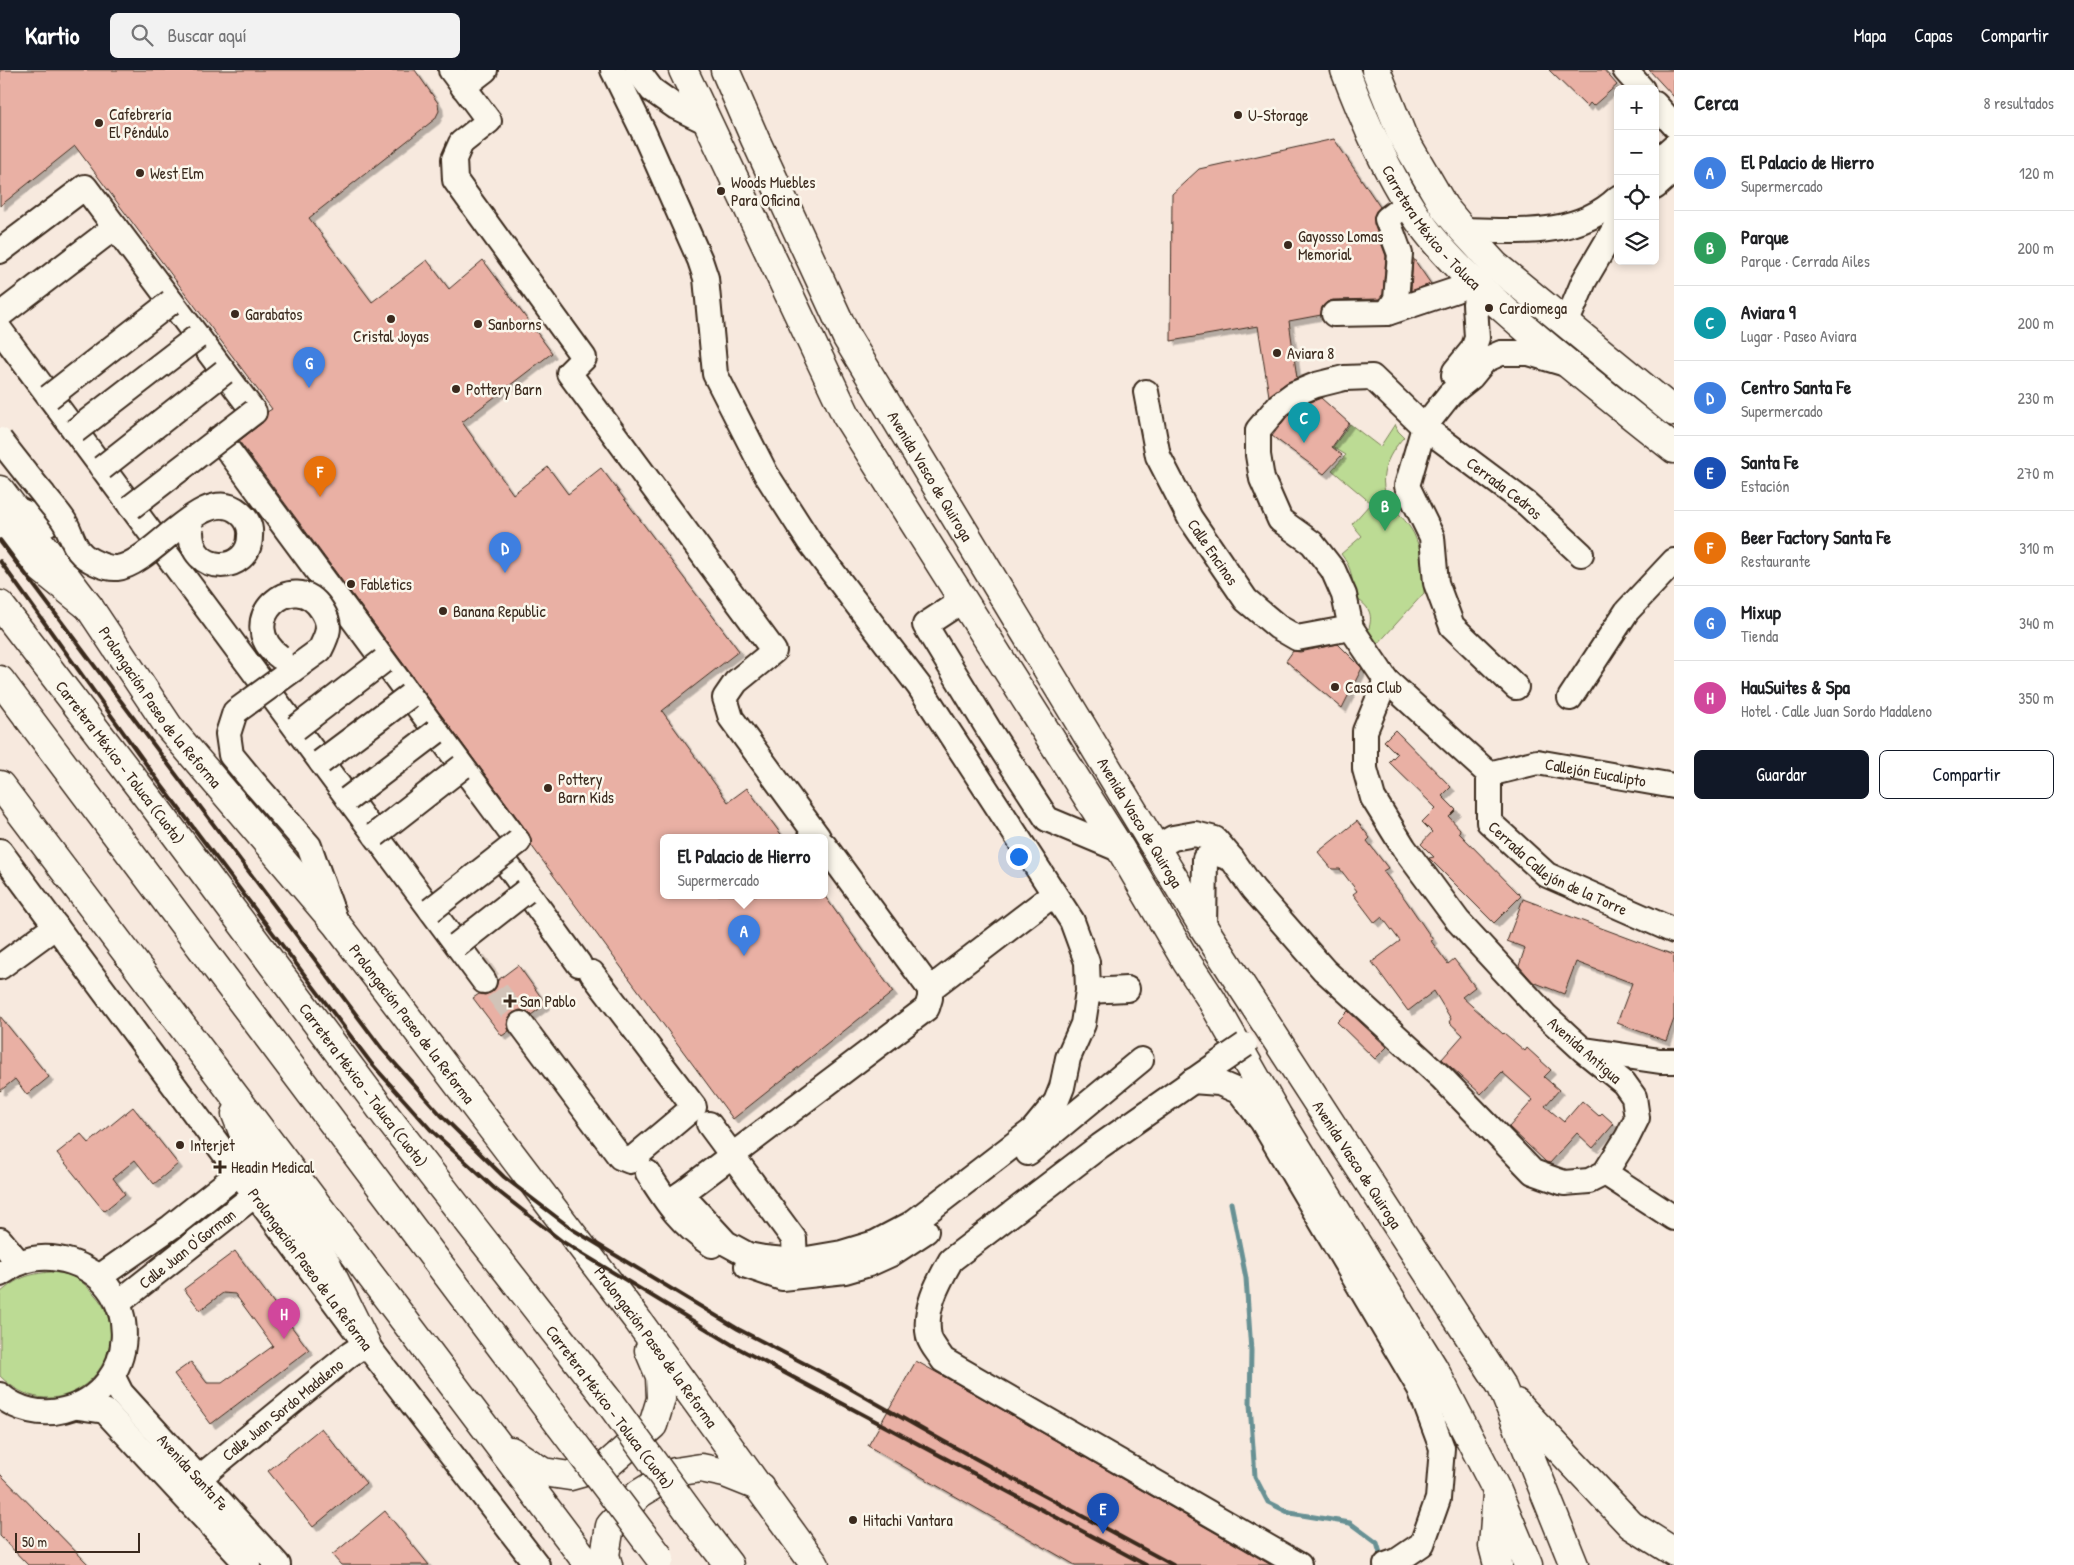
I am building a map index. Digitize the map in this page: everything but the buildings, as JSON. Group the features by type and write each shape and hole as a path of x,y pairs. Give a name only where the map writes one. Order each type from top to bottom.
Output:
{"main road":[{"name":"Avenida Vasco de Quiroga","path":"683,70 846,415 1121,850 1278,1115 1433,1367 1497,1490 1528,1565"},
{"name":"Avenida Vasco de Quiroga","path":"725,70 847,338 1204,928 1502,1387 1574,1565"},
{"name":"Carretera México - Toluca","path":"1345,70 1373,136 1408,203 1437,244 1475,284 1566,364 1674,449"},
{"name":"Carretera México - Toluca","path":"1376,70 1402,135 1444,206 1463,230 1495,265 1674,412"},
{"name":"Prolongación Paseo de la Reforma","path":"5,505 32,561 89,608 169,727 337,925 636,1318 815,1565"},
{"name":"Carretera México - Toluca (Cuota)","path":"0,605 155,807 387,1117 607,1399 728,1565"},
{"path":"0,680 662,1562"},
{"path":"0,702 35,727"},
{"path":"0,784 589,1565"},
{"path":"0,791 19,810"},
{"path":"222,1080 251,1152 302,1224 327,1265 366,1344"},
{"path":"495,1441 543,1472 570,1476 606,1466 653,1425 661,1399 660,1376 636,1318"},
{"path":"1502,1387 1631,1525 1674,1552"},
{"path":"608,1565 605,1555 610,1526 639,1494 675,1472 701,1468 725,1473 760,1487"},
{"path":"1497,1490 1493,1546 1498,1565"}],"street":[{"path":"485,70 457,78 489,121 461,143 454,159 454,180 584,358 569,373 774,651 736,682 726,698 730,718 816,834"},
{"path":"613,70 643,131 700,260 706,278 715,374 766,474 810,540 919,686 1072,921 1087,962 1088,991 1083,1024 1068,1058 1062,1087 1056,1102 1033,1130 911,1224 874,1243 785,1275"},
{"path":"637,70 652,90 676,107 707,122"},
{"path":"1625,70 1638,85"},
{"path":"1659,108 1674,125"},
{"path":"1659,160 1674,146"},
{"path":"1659,183 1674,170"},
{"path":"0,251 85,188 254,412 131,506"},
{"path":"1463,230 1522,231 1556,229 1578,223 1607,208 1614,202"},
{"path":"1387,313 1396,299 1400,254 1387,219 1408,203"},
{"path":"0,315 114,227"},
{"path":"1566,324 1584,281 1614,230"},
{"path":"1334,314 1387,313 1475,284 1477,338 1473,349 1455,371 1450,394"},
{"path":"49,396 170,302"},
{"path":"0,330 484,981"},
{"path":"75,431 197,337"},
{"path":"1516,686 1452,626 1436,583 1432,538 1407,486 1424,427 1450,394 1471,377 1485,360 1501,353 1529,353 1566,364"},
{"path":"102,468 224,372"},
{"name":"Cerrada Cedros","path":"1351,628 1344,594 1333,570 1312,543 1280,520 1262,479 1258,455 1258,430 1279,404 1294,394 1316,385 1344,378 1372,377 1424,427 1527,504 1581,554"},
{"name":"Calle Encinos","path":"1146,392 1158,456 1190,518 1246,600 1278,627 1297,638 1351,628"},
{"path":"219,438 288,534 462,767 509,849 526,890 694,1107 635,1170"},
{"path":"0,440 64,520 80,552 93,561 117,568 135,560 200,512 215,505 235,508 245,517 249,526 250,543 238,560 226,565 208,563 193,548 189,530"},
{"path":"5,505 66,532 80,547 99,560 118,565 131,559 207,504 228,501 242,507 254,520 257,539 252,555 239,567 230,570 214,570 199,562 192,555 189,547 190,518 197,508 217,498 235,500 288,534"},
{"path":"1570,698 1627,611 1674,561"},
{"path":"323,579 323,605 328,626 325,641 313,656 304,659 294,660 280,656 267,645 264,637 264,617 268,608 283,596 298,594 308,596 316,602 328,620 328,634 320,650 235,712 228,734 231,755 309,846 337,925"},
{"path":"963,600 925,625 990,730 1047,819 1121,850"},
{"path":"1351,628 1386,680 1489,774"},
{"path":"296,728 384,661"},
{"name":"Avenida Antigua","path":"1386,680 1365,731 1365,769 1372,798 1404,848 1458,921 1545,1014 1583,1050 1624,1083 1634,1098 1637,1118 1605,1173"},
{"path":"321,762 409,696"},
{"path":"348,799 436,732"},
{"name":"Callejón Eucalipto","path":"1489,774 1537,762 1674,786"},
{"path":"375,835 462,767"},
{"name":"Cerrada Callejón de la Torre","path":"1489,774 1488,822 1546,875 1674,931"},
{"path":"1155,848 1173,838 1195,834 1215,839 1232,858 1253,889 1324,970 1442,1078 1533,1172 1564,1183 1589,1181 1605,1173 1674,1218"},
{"path":"431,910 509,849"},
{"path":"674,1198 926,1008 930,998 930,989 828,850"},
{"name":"Prolongación Paseo de La Reforma","path":"0,851 366,1344 537,1565"},
{"path":"1204,928 1205,859 1215,853 1232,858"},
{"path":"457,945 526,890"},
{"path":"930,989 1054,894"},
{"path":"0,967 56,926"},
{"path":"1088,991 1128,989"},
{"path":"521,1024 620,1157 674,1198"},
{"path":"1245,1045 1100,1146 951,1260 939,1282 928,1311 930,1338 944,1360 1299,1565"},
{"path":"1583,1050 1660,1061 1674,1061"},
{"path":"674,1198 675,1214 699,1235 740,1264 785,1275 845,1271 869,1264 895,1252 992,1183 1141,1060"},
{"path":"1192,1081 1219,1083 1240,1092 1262,1121 1420,1389"},
{"path":"708,1124 794,1239 785,1275"},
{"name":"Calle Juan O'Gorman","path":"99,1277 171,1226 240,1172"},
{"name":"Calle Juan O'Gorman","path":"118,1303 256,1194"},
{"path":"0,1240 9,1269 39,1258 61,1258 81,1265 99,1277 110,1289 118,1303 124,1328 122,1354 113,1377 98,1395 78,1407 55,1413 30,1411 8,1402 0,1396"},
{"path":"1386,1565 1397,1561 1422,1544 1438,1499 1442,1448 1390,1298"},
{"name":"Calle Juan Sordo Madaleno","path":"199,1478 349,1355 366,1344"},
{"name":"Avenida Santa Fe","path":"113,1377 121,1393 278,1565"},
{"name":"Avenida Santa Fe","path":"78,1407 105,1411 248,1565"}],"green space":[{"path":"1350,424 1380,447 1395,424 1398,431 1404,437 1388,460 1385,469 1384,486 1391,504 1414,534 1422,565 1424,593 1376,646 1367,634 1370,622 1369,612 1364,604 1353,597 1351,574 1348,564 1341,554 1362,536 1352,524 1371,503 1332,470 1346,455 1333,447"},
{"path":"51,1272 73,1277 84,1284 96,1296 108,1318 110,1341 103,1363 90,1381 71,1393 48,1398 24,1393 0,1376 0,1293 23,1278"}],"waterway":[{"path":"1231,1203 1246,1278 1251,1351 1250,1404 1255,1477 1268,1502 1290,1513 1350,1523 1377,1543 1380,1553"}],"tunnel":[{"path":"475,962 521,1024"}],"railway":[{"path":"0,540 382,1049 441,1115 504,1177 572,1229 738,1329 821,1372 943,1441 1173,1565"},
{"path":"0,561 159,782 371,1063 430,1129 494,1188 563,1242 736,1347 1146,1565"}],"place":[{"name":"U-Storage","path":"1238,115"},
{"name":"Cafebrería El Péndulo","path":"99,123"},
{"name":"West Elm","path":"140,173"},
{"name":"Woods Muebles Para Oficina","path":"721,191"},
{"name":"Gayosso Lomas Memorial","path":"1288,245"},
{"name":"Cardiomega","path":"1489,308"},
{"name":"Garabatos","path":"235,314"},
{"name":"Cristal Joyas","path":"391,319"},
{"name":"Sanborns","path":"478,324"},
{"name":"Aviara 8","path":"1277,353"},
{"name":"Mixup","path":"309,388"},
{"name":"Pottery Barn","path":"456,389"},
{"name":"Aviara 9","path":"1304,443"},
{"name":"Beer Factory Santa Fe","path":"320,497"},
{"name":"Parque","path":"1385,531"},
{"name":"Centro Santa Fe","path":"505,573"},
{"name":"Fabletics","path":"351,584"},
{"name":"Banana Republic","path":"443,611"},
{"name":"Casa Club","path":"1335,687"},
{"name":"Pottery Barn Kids","path":"548,788"},
{"name":"El Palacio de Hierro","path":"744,956"},
{"name":"San Pablo","path":"510,1001"},
{"name":"Interjet","path":"180,1145"},
{"name":"Headin Medical","path":"220,1167"},
{"name":"HauSuites & Spa","path":"284,1339"},
{"name":"Hitachi Vantara","path":"853,1520"},
{"name":"Santa Fe","path":"1103,1534"}]}
